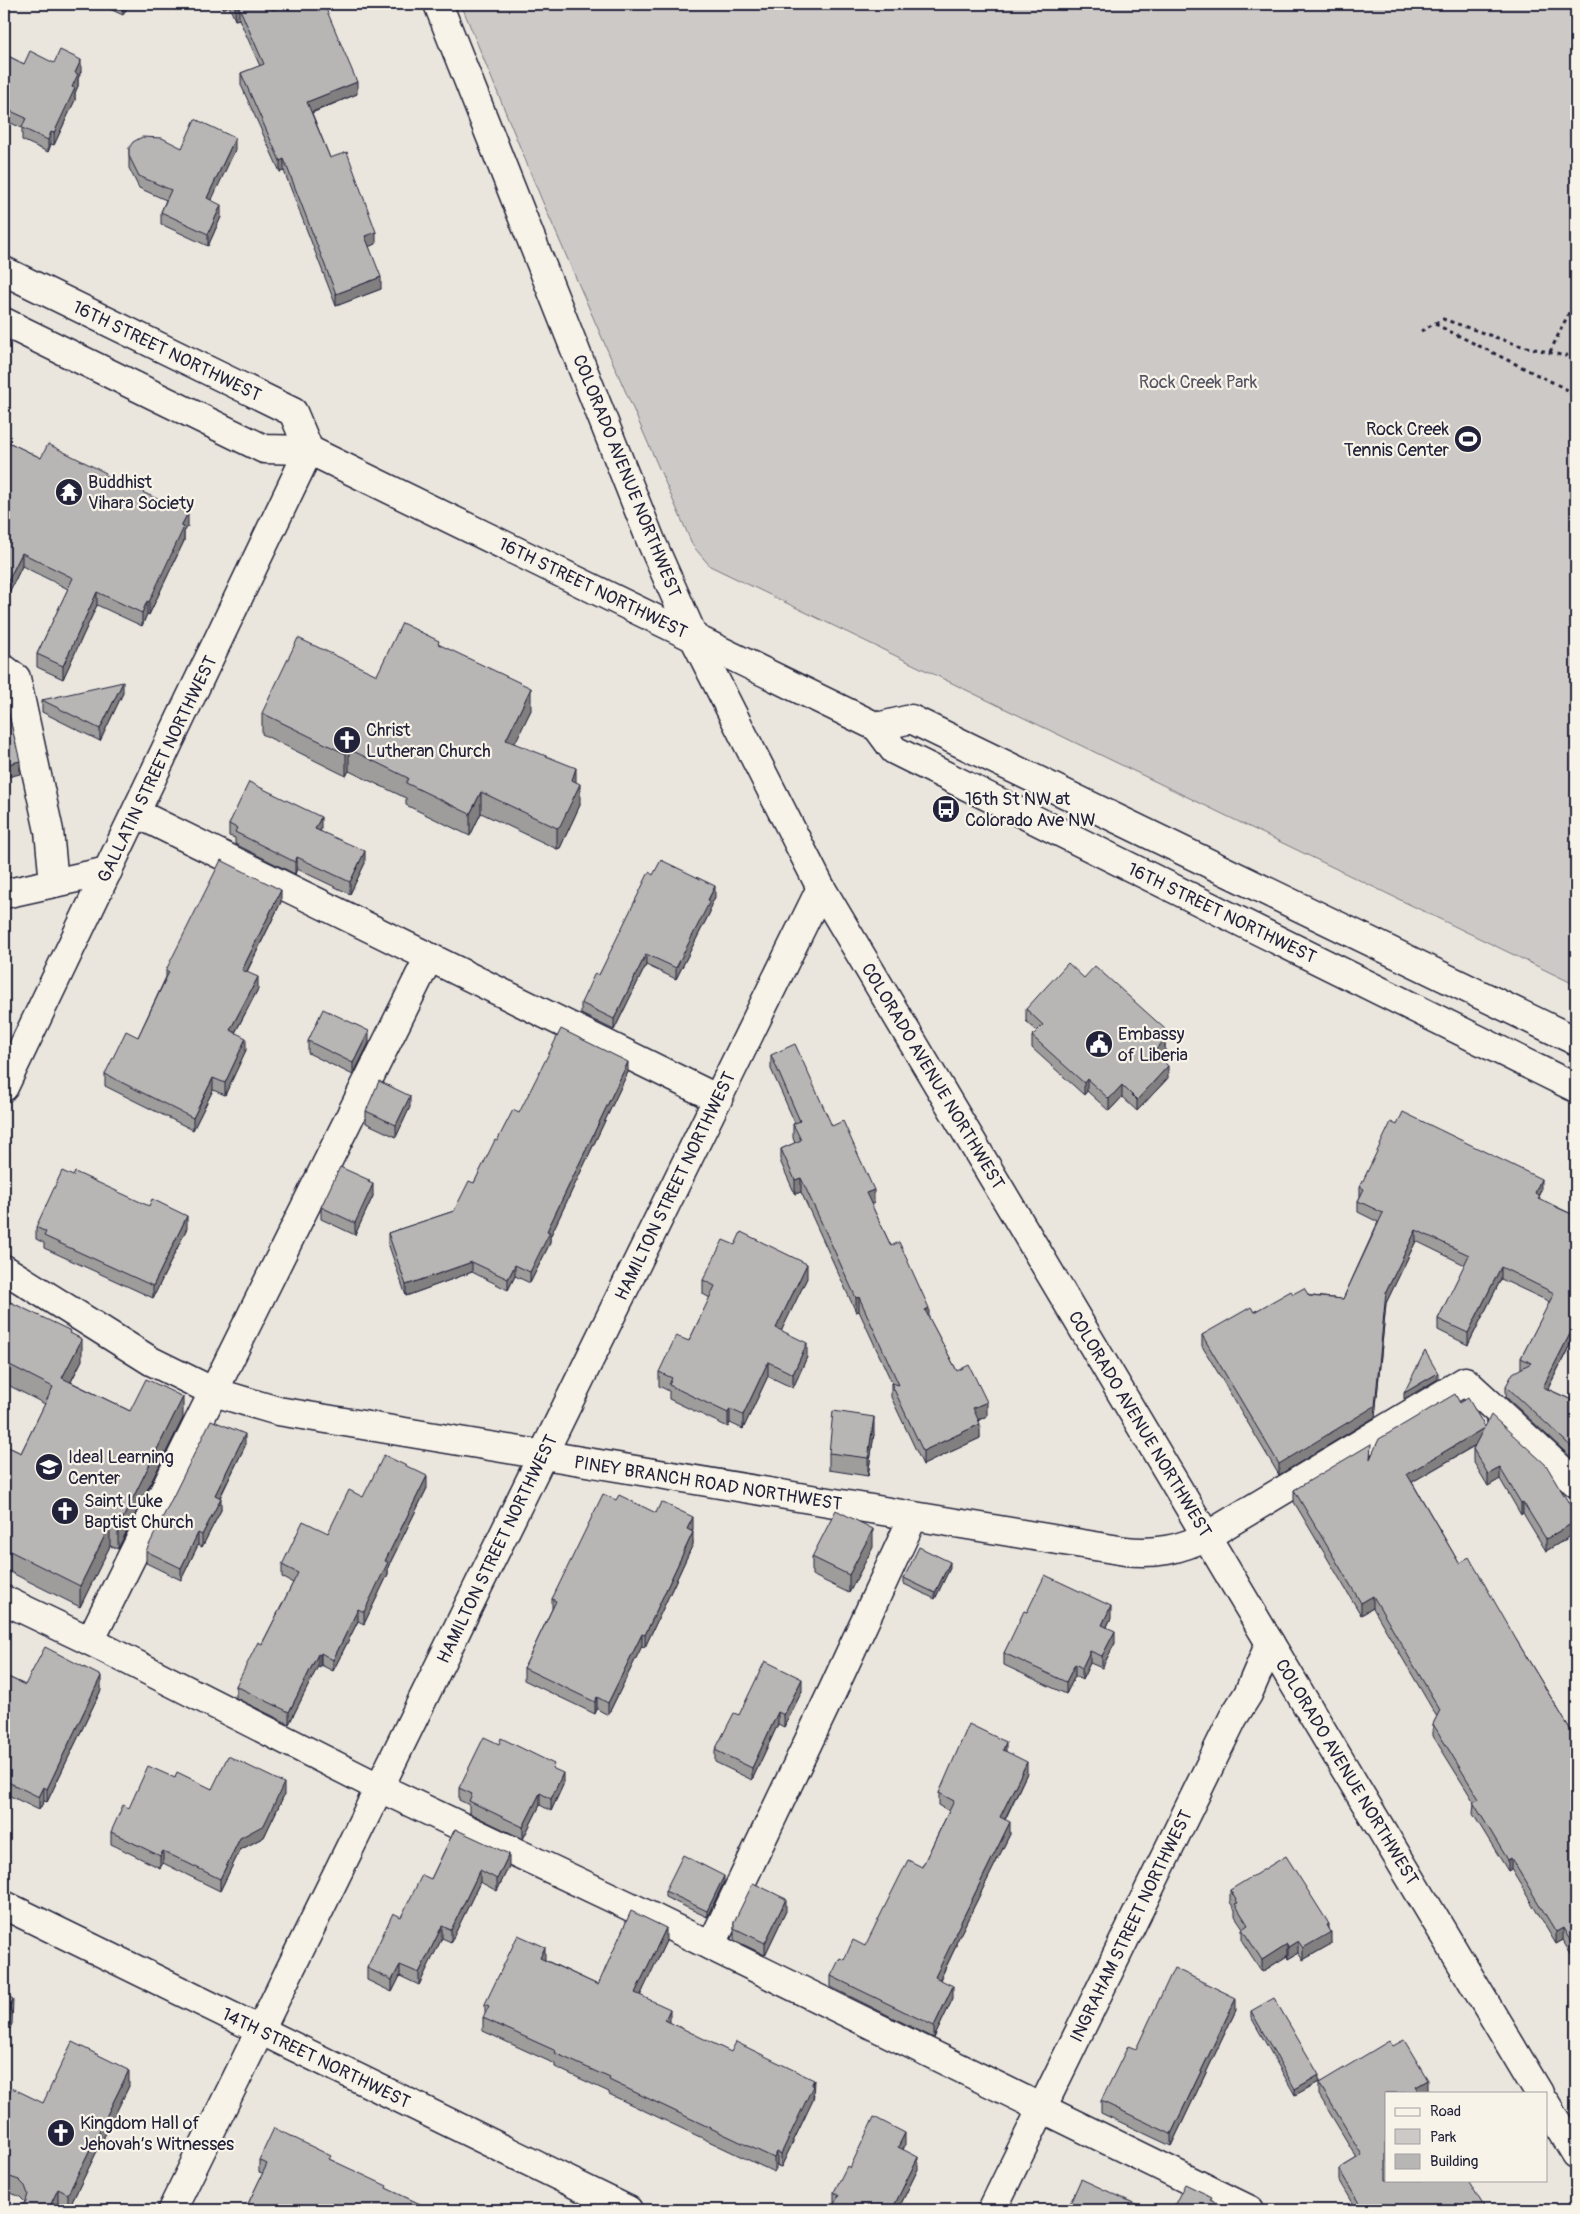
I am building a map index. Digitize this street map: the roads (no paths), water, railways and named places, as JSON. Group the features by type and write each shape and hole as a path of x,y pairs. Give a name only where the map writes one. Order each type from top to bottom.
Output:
{"street":[{"name":"COLORADO AVENUE NORTHWEST","path":"438,4 646,530 694,638 821,888 1538,2092"},
{"name":"16TH STREET NORTHWEST","path":"4,271 293,412 309,450"},
{"name":"16TH STREET NORTHWEST","path":"4,322 264,449 309,450 876,727 894,750 1576,1088"},
{"name":"GALLATIN STREET NORTHWEST","path":"4,1087 309,450"},
{"path":"4,669 16,678 49,831 54,883"},
{"path":"876,727 911,718 1576,1041"},
{"path":"136,813 718,1099"},
{"path":"4,894 108,871"},
{"name":"HAMILTON STREET NORTHWEST","path":"172,2210 821,888"},
{"path":"90,1640 429,957"},
{"name":"PINEY BRANCH ROAD NORTHWEST","path":"4,1268 151,1361 214,1392 300,1416 1142,1553 1176,1550 1207,1536 1465,1381 1576,1483"},
{"path":"711,1946 913,1517"},
{"path":"4,1600 90,1640 380,1788 1043,2107 1250,2210"},
{"name":"INGRAHAM STREET NORTHWEST","path":"992,2210 1233,1718 1248,1694 1270,1643"},
{"name":"14TH STREET NORTHWEST","path":"4,1906 628,2210"},
{"path":"1548,2107 1576,2154"}],"place":[{"name":"Rock Creek Tennis Center","path":"1468,439"},
{"name":"Buddhist Vihara Society","path":"69,492"},
{"name":"Christ Lutheran Church","path":"347,740"},
{"name":"16th St NW at Colorado Ave NW","path":"946,809"},
{"name":"Embassy of Liberia","path":"1099,1044"},
{"name":"Ideal Learning Center","path":"49,1467"},
{"name":"Saint Luke Baptist Church","path":"65,1511"},
{"name":"Kingdom Hall of Jehovah’s Witnesses","path":"61,2133"}],"park label":[{"name":"Rock Creek Park","path":"1198,382"}]}
